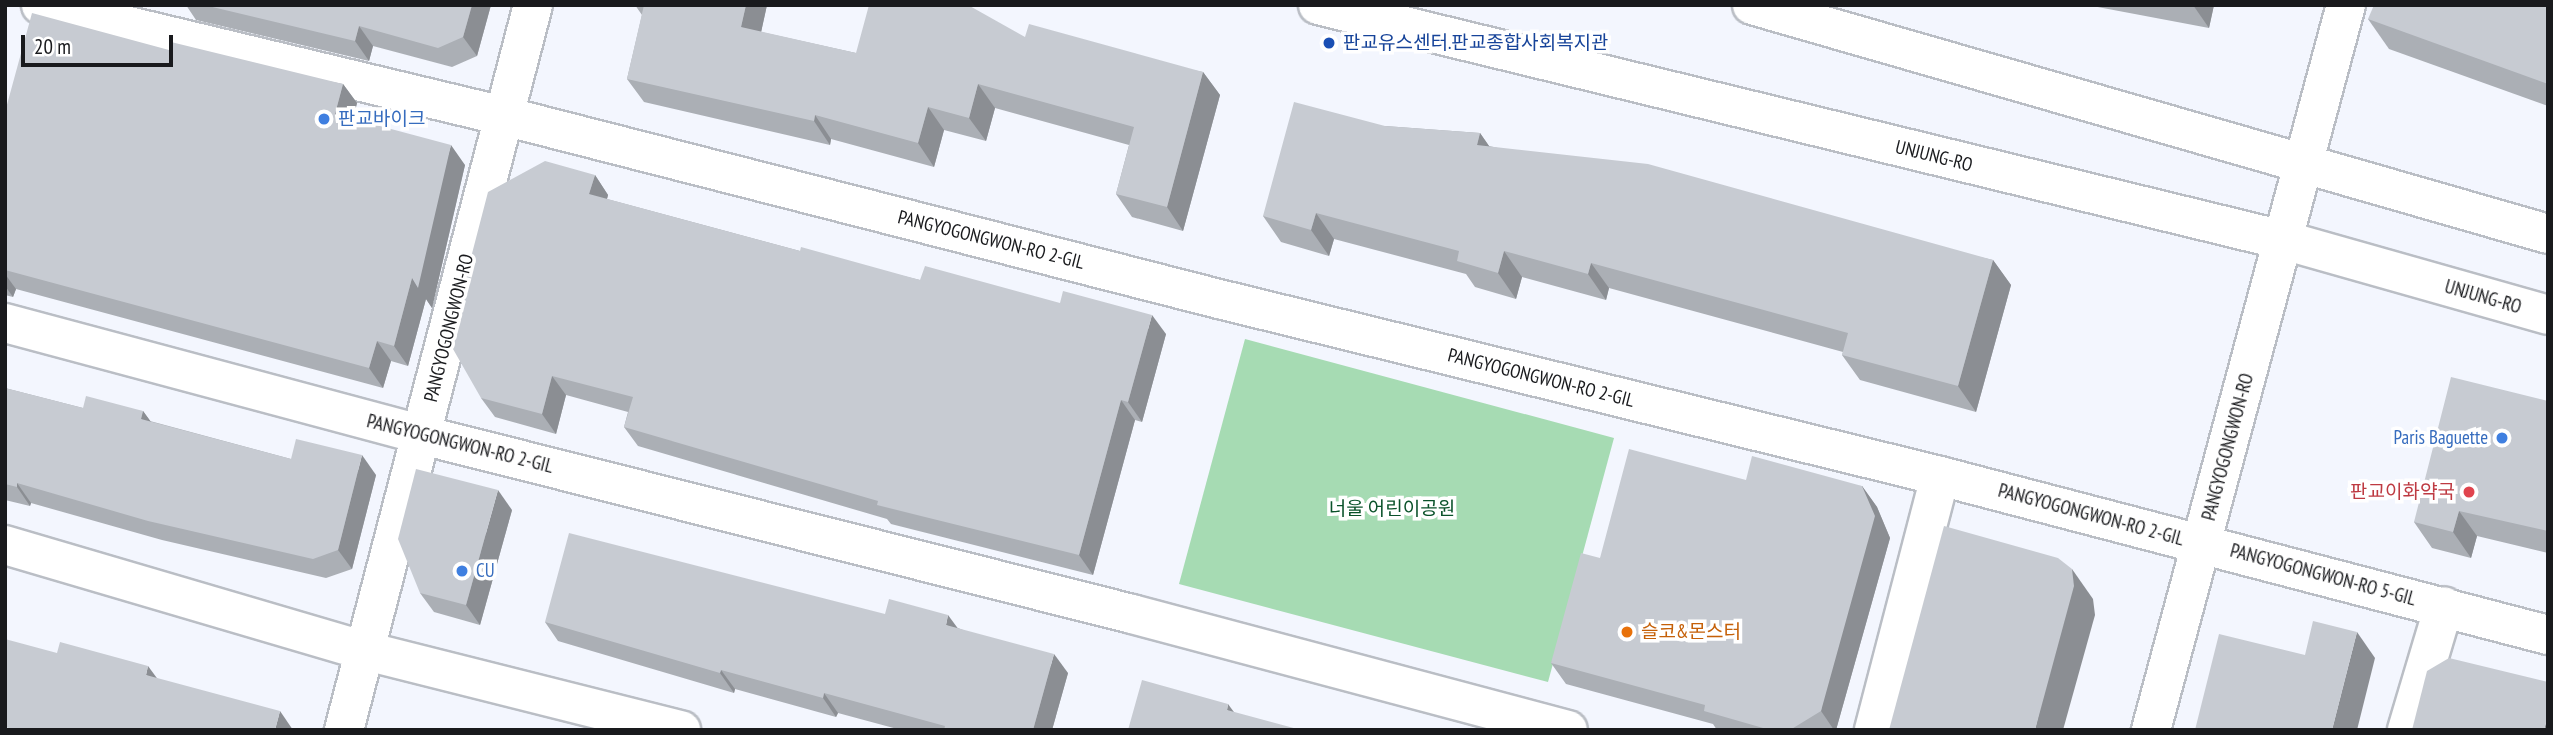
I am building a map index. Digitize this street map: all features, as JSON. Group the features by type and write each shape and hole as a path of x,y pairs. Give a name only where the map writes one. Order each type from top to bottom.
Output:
{"street":[{"name":"PANGYOGONGWON-RO 2-GIL","path":"41,5 504,116 2202,544"},
{"name":"PANGYOGONGWON-RO","path":"344,730 533,5"},
{"name":"UNJUNG-RO","path":"1318,5 2283,240 2548,315"},
{"path":"1752,5 2548,234"},
{"name":"PANGYOGONGWON-RO","path":"2151,730 2346,5"},
{"name":"PANGYOGONGWON-RO 2-GIL","path":"5,323 422,435 1132,614 1567,730"},
{"path":"1874,730 1940,476"},
{"name":"PANGYOGONGWON-RO 5-GIL","path":"2202,544 2548,635"},
{"path":"5,545 366,651 681,730"},
{"name":"PANGYOGONGWON-RO 5-GIL","path":"2407,730 2444,606"}],"green space":[{"name":"너울 어린이공원","path":"1245,339 1614,438 1548,682 1179,584"}],"building":[{"path":"204,5 472,5 463,37 438,48 359,26 355,41"},
{"path":"644,5 746,5 741,27 856,53 869,5 968,5 1025,37 1029,24 1203,72 1167,207 1116,194 1134,127 978,84 969,118 928,107 918,143 815,115 814,121 627,79"},
{"path":"2374,5 2548,5 2548,84 2368,19"},
{"path":"32,13 169,50 171,42 343,84 335,114 451,145 418,288 412,278 394,346 377,341 369,368 5,270 5,112"},
{"path":"1294,102 1385,126 1480,133 1477,145 1648,164 1993,260 1958,386 1842,355 1848,333 1591,263 1588,274 1504,251 1498,273 1457,261 1459,251 1316,213 1311,230 1263,216"},
{"path":"545,161 595,175 589,194 800,251 801,247 920,280 925,266 1060,303 1063,291 1152,315 1128,402 1121,400 1079,555 877,505 878,501 624,427 633,397 552,376 542,414 481,398 449,342 488,192"},
{"path":"2451,377 2548,401 2548,531 2459,511 2453,532 2414,522"},
{"path":"5,388 83,408 86,396 143,411 141,419 291,459 296,439 362,455 338,550 313,559 148,521 17,483 17,487 5,484"},
{"path":"1629,449 1746,480 1752,456 1862,486 1875,516 1821,711 1790,730 1770,730 1704,711 1705,705 1551,663 1581,553 1600,558"},
{"path":"416,469 498,490 466,605 420,593 398,539"},
{"path":"1944,526 2058,558 2072,569 2074,586 2035,730 1889,730"},
{"path":"569,533 885,614 889,599 948,615 946,625 1054,654 1033,730 944,730 945,726 824,693 823,698 721,670 720,673 545,622"},
{"path":"2313,621 2357,632 2332,730 2195,730 2219,634 2305,655"},
{"path":"5,639 57,653 60,642 148,666 146,675 280,711 275,730 16,730 5,727"},
{"path":"2449,658 2548,682 2548,715 2544,730 2412,730 2427,671"},
{"path":"1142,680 1228,704 1227,710 1301,730 1128,730"}],"place":[{"name":"판교유스센터.판교종합사회복지관","path":"1329,43"},
{"name":"판교바이크","path":"324,119"},
{"name":"Paris Baguette","path":"2502,438"},
{"name":"판교이화약국","path":"2469,492"},
{"name":"CU","path":"462,571"},
{"name":"슬코&몬스터","path":"1627,632"}]}
